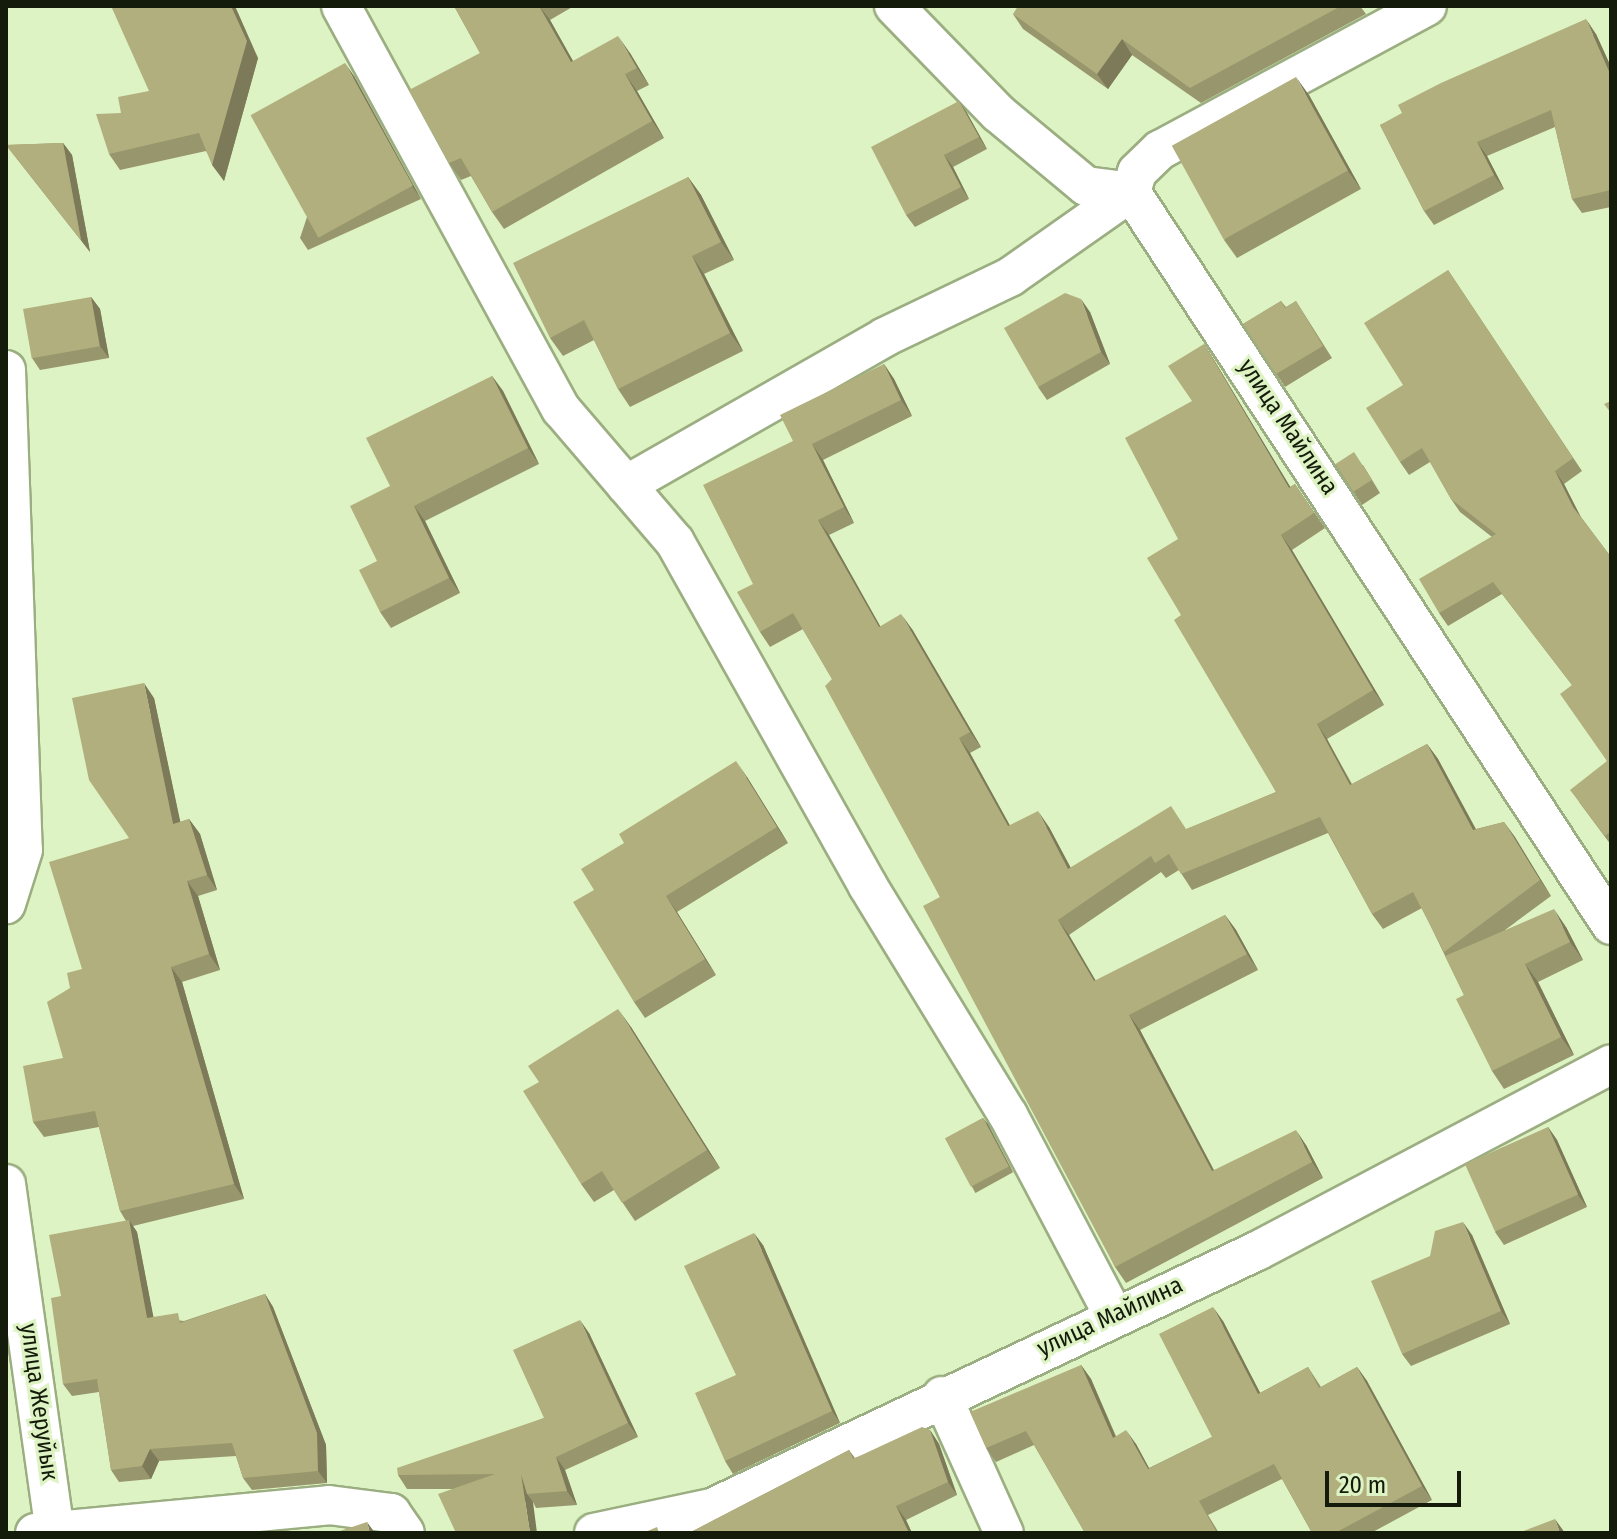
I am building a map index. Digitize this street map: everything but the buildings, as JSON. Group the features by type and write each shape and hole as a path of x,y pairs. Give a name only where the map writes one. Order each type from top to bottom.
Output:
{"street":[{"path":"341,6 561,409 675,542 868,886 1031,1156 1113,1314"},
{"path":"894,6 998,113 1086,186 1131,192"},
{"path":"626,485 885,337 1010,277 1131,192 1137,172 1160,150 1427,6"},
{"name":"улица Майлина","path":"1131,192 1611,925"},
{"path":"6,370 23,850 6,904"},
{"name":"улица Майлина","path":"594,1533 712,1508 1113,1314 1257,1251 1611,1064"},
{"name":"улица Жеруйык","path":"6,1184 44,1530"},
{"path":"942,1396 1004,1533"},
{"path":"44,1530 329,1505 391,1513 405,1533"}]}
